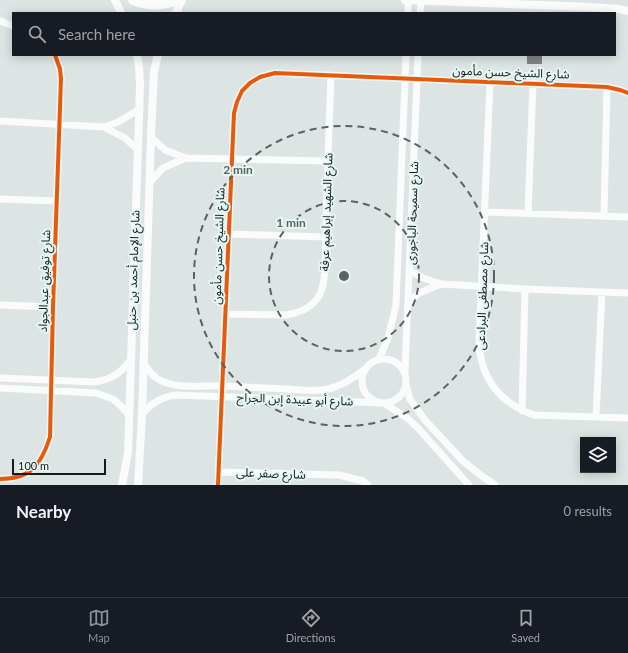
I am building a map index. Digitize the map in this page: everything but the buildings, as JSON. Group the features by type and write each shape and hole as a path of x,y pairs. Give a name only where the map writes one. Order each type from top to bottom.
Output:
{"main road":[{"path":"133,0 149,4 161,4 177,0"}],"street":[{"path":"116,0 121,12"},
{"path":"176,12 182,0"},
{"path":"405,0 591,7 628,11"},
{"path":"408,0 408,12"},
{"path":"420,12 421,1"},
{"path":"0,21 12,26"},
{"name":"شارع توفيق عبدالجواد","path":"0,479 22,476 39,464 45,453 50,437 52,307 61,74 55,56"},
{"name":"شارع الإمام أحمد بن حنبل","path":"122,485 128,453 128,414 140,109 140,80 137,56"},
{"name":"شارع الإمام أحمد بن حنبل","path":"138,485 142,414 154,71 158,56"},
{"name":"شارع سميحة الباجورى","path":"379,359 388,338 396,305 406,56"},
{"name":"شارع سميحة الباجورى","path":"405,371 418,56"},
{"name":"شارع الشيخ حسن مأمون","path":"218,485 228,234 235,107 242,91 250,83 260,77 275,73 607,87 628,93"},
{"name":"شارع الشهيد إبراهيم عرفة","path":"225,314 286,315 303,311 311,306 321,292 323,283 331,75"},
{"name":"شارع مصطفى البرادعى","path":"490,82 479,343 480,355 487,378 494,388 504,397 522,410 534,415 628,418"},
{"path":"528,213 533,83"},
{"path":"604,216 607,87"},
{"path":"0,121 104,127 118,122 140,109"},
{"path":"104,127 125,138 138,150"},
{"path":"151,137 164,150 186,158 328,161"},
{"path":"136,190 149,186 163,168 186,158"},
{"path":"0,199 57,201"},
{"path":"485,212 628,217"},
{"path":"228,234 325,237"},
{"path":"409,270 423,278 441,284 628,293"},
{"path":"408,303 419,293 441,284"},
{"path":"522,410 525,289"},
{"path":"596,417 602,292"},
{"path":"0,305 52,307"},
{"path":"406,385 404,392 399,398 392,402 383,403 373,401 366,395 362,387 362,378 365,369 373,361 386,358 394,360 405,371 406,385 410,398 424,419 462,461 495,485"},
{"name":"شارع أبو عبيدة إبن الجراح","path":"143,360 150,372 156,377 176,385 222,385 319,390 328,389 342,384 354,378 365,369"},
{"path":"0,378 103,381 118,374 130,361"},
{"path":"0,388 90,392 104,395 113,399 128,414"},
{"name":"شارع أبو عبيدة إبن الجراح","path":"142,414 158,400 176,395 383,403 417,427 469,485"},
{"path":"128,453 139,453"},
{"name":"شارع صفر على","path":"219,472 339,475 364,481 368,485"}],"cycle path":[{"path":"0,479 20,476 33,468 43,455 50,437 61,79 60,69 55,56"},
{"path":"218,485 234,113 242,91 250,83 260,77 275,73 607,87 628,93"}]}
